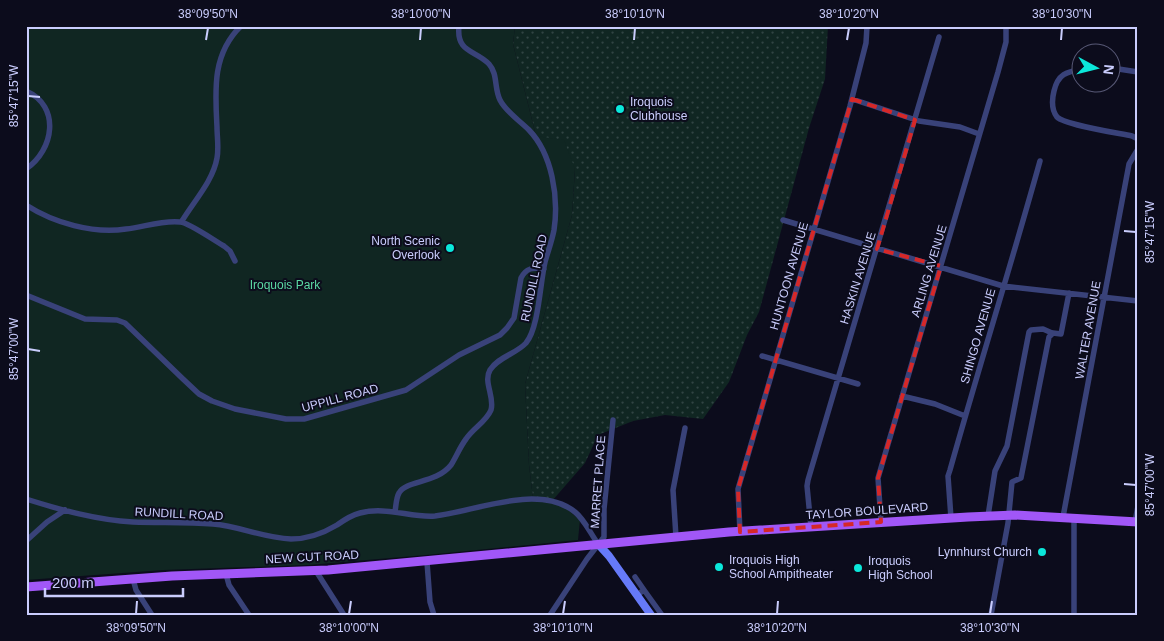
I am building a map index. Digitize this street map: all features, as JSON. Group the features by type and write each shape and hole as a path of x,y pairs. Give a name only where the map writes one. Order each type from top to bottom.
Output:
{"main road":[{"name":"TAYLOR BOULEVARD","path":"599,545 740,532 1008,515 1136,522"},
{"name":"NEW CUT ROAD","path":"26,588 133,579 316,571 599,545"},
{"path":"599,545 651,615"}],"street":[{"path":"182,222 215,164 218,152 215,93 216,73 222,53 241,26"},
{"name":"RUNDILL ROAD","path":"26,500 116,520 213,524 290,539 316,535 359,513 396,512 397,498 400,491 407,486 432,479 446,470 466,438 489,414 492,403 488,379 489,372 494,364 518,350 529,339 533,330 544,269 553,235 555,216 553,186 547,163 538,143 529,130 500,101 492,67 462,45 458,26"},
{"name":"HUNTOON AVENUE","path":"740,532 738,489 852,99 866,43 867,26"},
{"name":"ARLING AVENUE","path":"882,522 878,478 1006,42 1006,26"},
{"name":"HASKIN AVENUE","path":"811,527 808,484 817,445 939,37"},
{"path":"1122,70 1138,72"},
{"path":"1072,71 1060,76 1053,95 1054,111 1062,121 1132,136 1138,139"},
{"path":"26,91 38,98 43,104 50,124 47,143 43,152 38,160 26,169"},
{"path":"852,99 915,120 960,127 979,134"},
{"name":"WALTER AVENUE","path":"1063,517 1129,164 1138,148"},
{"name":"SHINGO AVENUE","path":"951,518 948,476 1040,161"},
{"path":"26,205 58,221 102,230 124,230 164,222 182,222 224,246 230,251 235,261"},
{"path":"783,220 1003,286 1138,301"},
{"name":"UPPILL ROAD","path":"26,295 85,319 117,320 125,323 199,394 212,401 235,409 299,420 406,390 459,355 500,335 508,328 514,318 522,275 531,268 544,269"},
{"path":"988,516 995,470 1007,446 1029,332 1031,330 1043,329 1052,334 1061,334 1069,293"},
{"path":"991,615 1012,482 1021,478 1049,337 1052,334"},
{"path":"762,356 858,384"},
{"path":"902,396 935,404 965,416"},
{"name":"MARRET PLACE","path":"599,545 604,537 604,509 613,420"},
{"path":"676,537 673,490 685,428"},
{"path":"396,512 434,516 524,500 546,500 562,505 576,513 599,545 587,559 550,615"},
{"path":"1136,522 1138,506"},
{"path":"26,541 47,522 65,510"},
{"path":"1074,518 1074,615"},
{"path":"427,562 430,602 434,615"},
{"path":"316,571 344,615"},
{"path":"226,574 229,585 249,615"},
{"path":"635,577 662,615"},
{"path":"133,579 136,590 152,615"},
{"path":"637,595 644,590"}],"highlighted area":[{"path":"852,99 915,120 877,249 941,266 878,478 881,522 740,532 738,489"}],"green space":[{"name":"Iroquois Park","path":"26,26 515,26 513,44 536,136 564,140 575,169 572,215 525,384 529,465 533,498 562,505 580,520 578,540 308,565 164,570 26,580"},
{"path":"515,26 828,26 825,79 809,128 759,312 747,335 729,382 703,419 665,415 633,421 598,435 585,463 552,501 533,499 529,465 525,384 572,215 575,169 536,136 513,44"}],"place":[{"name":"Iroquois Clubhouse","path":"620,109"},
{"name":"North Scenic Overlook","path":"450,248"},
{"name":"Lynnhurst Church","path":"1042,552"},
{"name":"Iroquois High School Ampitheater","path":"719,567"},
{"name":"Iroquois High School","path":"858,568"}]}
